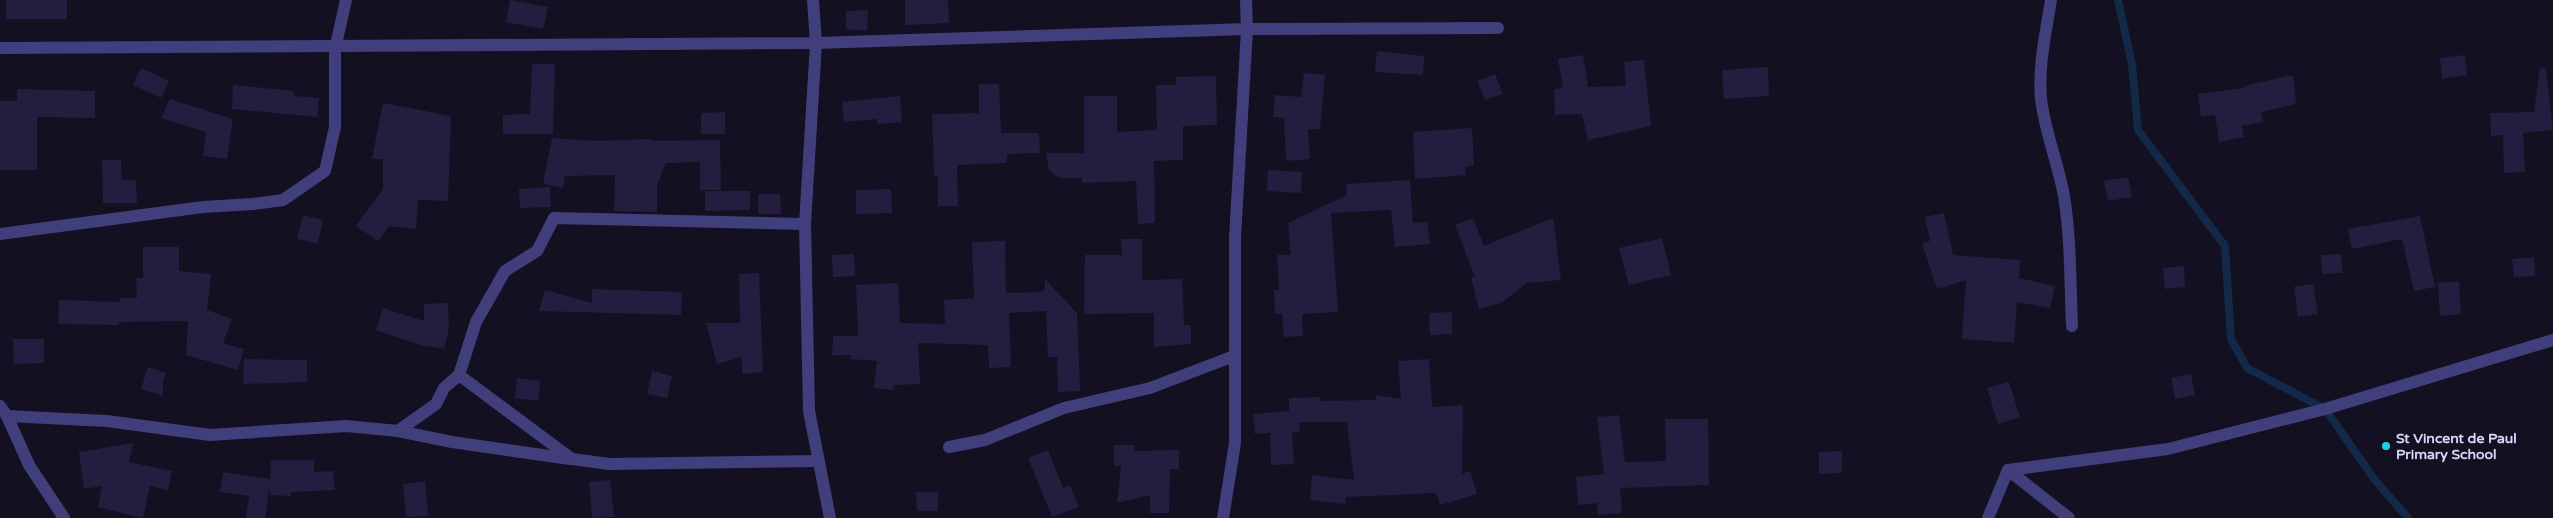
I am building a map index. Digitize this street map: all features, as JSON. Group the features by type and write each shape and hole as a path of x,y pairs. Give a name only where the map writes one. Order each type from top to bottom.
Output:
{"street":[{"path":"0,234 203,207 283,200 304,186 325,171 335,127 335,49 346,0"},
{"path":"813,0 816,43 805,224 809,411 830,518"},
{"path":"1223,518 1235,443 1235,238 1247,29 1246,0"},
{"path":"2051,0 2042,55 2041,98 2050,144 2064,195 2068,232 2072,326"},
{"path":"0,48 816,43 1247,29 1498,28"},
{"path":"398,431 436,404 444,388 459,375 476,322 505,271 537,251 554,218 805,224"},
{"path":"2008,470 2168,449 2325,409 2553,340"},
{"path":"949,447 985,440 1064,408 1150,388 1234,356"},
{"path":"459,375 572,459"},
{"path":"4,411 106,421 210,435 346,426 398,431 452,442 609,464 819,461"},
{"path":"4,411 29,465 64,518"},
{"path":"1988,518 2008,470"},
{"path":"2008,470 2069,518"}],"building":[{"path":"6,0 67,0 67,19 6,19"},
{"path":"510,0 548,7 543,29 506,22"},
{"path":"905,0 948,0 949,23 905,25"},
{"path":"868,10 867,31 846,29 846,11"},
{"path":"1377,51 1424,56 1423,75 1375,72"},
{"path":"1583,55 1588,87 1626,86 1624,62 1644,60 1651,126 1588,140 1582,114 1555,115 1554,89 1563,88 1558,59"},
{"path":"2465,55 2467,75 2442,79 2440,58"},
{"path":"532,64 555,64 553,134 503,134 503,115 530,114"},
{"path":"1768,67 1769,96 1724,99 1722,70"},
{"path":"141,68 169,81 161,98 133,85"},
{"path":"2540,68 2546,69 2553,130 2523,133 2525,172 2504,173 2503,135 2491,136 2490,113 2534,112"},
{"path":"1304,73 1325,75 1320,129 1308,129 1310,159 1286,161 1284,118 1273,117 1275,95 1301,97"},
{"path":"1495,74 1503,94 1485,100 1477,81"},
{"path":"2293,75 2296,104 2261,112 2263,122 2242,126 2244,137 2219,142 2215,115 2201,117 2198,94 2245,88 2244,86"},
{"path":"1216,76 1217,125 1183,126 1183,160 1154,161 1155,223 1138,224 1136,181 1082,183 1082,178 1059,178 1049,170 1046,153 1084,153 1084,96 1117,96 1117,132 1157,130 1156,85 1176,85 1176,77"},
{"path":"979,84 999,84 1001,133 1039,133 1040,153 1007,154 1007,163 957,165 958,206 938,206 938,176 934,176 932,114 979,113"},
{"path":"233,85 294,91 294,96 319,98 317,117 232,109"},
{"path":"17,89 95,91 95,118 37,117 37,170 0,170 0,101 17,101"},
{"path":"900,96 902,122 877,124 877,119 844,122 842,102"},
{"path":"170,99 233,119 227,159 203,156 206,132 161,118"},
{"path":"383,103 451,116 448,201 418,200 416,229 389,226 378,241 356,226 383,189 383,159 372,159"},
{"path":"725,112 725,134 701,134 701,113"},
{"path":"1472,128 1474,165 1465,167 1466,175 1415,179 1413,132"},
{"path":"552,138 595,141 650,139 653,141 720,140 721,190 700,190 700,162 666,163 657,185 657,212 614,211 615,175 565,176 563,188 543,184"},
{"path":"102,160 121,160 122,180 136,180 137,203 103,203"},
{"path":"1268,170 1302,172 1301,193 1267,191"},
{"path":"2128,177 2132,197 2108,201 2104,181"},
{"path":"1410,180 1413,223 1427,222 1430,244 1395,247 1391,210 1331,213 1338,312 1302,314 1303,336 1284,337 1282,314 1275,314 1274,290 1279,290 1277,255 1291,255 1288,223 1347,195 1346,184"},
{"path":"550,187 551,207 520,208 519,189"},
{"path":"891,189 892,213 856,214 856,190"},
{"path":"705,191 750,191 750,210 705,211"},
{"path":"758,194 780,194 781,214 758,214"},
{"path":"1944,213 1953,255 2020,260 2019,278 2055,286 2050,308 2017,302 2014,343 1962,339 1966,280 1937,289 1922,243 1930,241 1925,217"},
{"path":"303,215 323,220 318,243 297,239"},
{"path":"2420,216 2435,287 2414,291 2402,239 2352,249 2348,229"},
{"path":"1473,218 1484,246 1553,218 1561,280 1527,283 1501,303 1479,309 1471,278 1475,277 1455,225"},
{"path":"1662,238 1671,275 1629,285 1619,248"},
{"path":"1121,239 1142,239 1142,280 1182,279 1184,325 1191,325 1191,344 1154,347 1154,313 1084,314 1085,255 1122,255"},
{"path":"1005,241 1006,293 1040,292 1045,289 1045,279 1077,313 1080,391 1058,392 1057,357 1048,357 1046,311 1009,313 1011,367 989,368 988,345 918,343 920,384 894,385 893,390 874,388 877,361 851,359 851,355 832,355 833,336 858,336 856,285 898,283 900,323 945,324 944,300 974,298 972,242"},
{"path":"143,247 179,247 179,271 211,274 207,310 232,319 223,343 244,349 238,370 186,355 188,321 119,322 119,325 58,324 59,300 120,302 120,298 137,298 136,278 143,278"},
{"path":"854,254 855,276 833,277 832,255"},
{"path":"2341,254 2343,273 2322,274 2321,255"},
{"path":"2534,257 2535,276 2514,277 2512,259"},
{"path":"2184,266 2185,287 2165,289 2163,268"},
{"path":"759,273 763,372 742,374 742,357 717,364 706,323 740,323 739,274"},
{"path":"2459,281 2461,314 2440,316 2438,283"},
{"path":"2313,284 2318,314 2298,317 2294,287"},
{"path":"592,289 682,292 681,315 539,311 545,290 592,303"},
{"path":"448,303 449,328 444,349 420,345 376,330 383,308 424,321 424,304"},
{"path":"1452,312 1452,334 1430,335 1429,313"},
{"path":"13,339 44,339 44,363 14,364"},
{"path":"244,359 307,360 307,382 243,384"},
{"path":"1429,359 1432,407 1463,405 1462,474 1470,471 1477,494 1440,505 1436,493 1346,497 1345,504 1310,500 1312,475 1354,480 1347,422 1299,422 1300,432 1292,432 1294,464 1271,465 1270,433 1255,434 1253,414 1289,411 1289,398 1320,397 1320,401 1375,400 1376,395 1401,399 1398,361"},
{"path":"148,367 166,373 163,381 163,396 141,389"},
{"path":"652,371 672,376 667,398 647,394"},
{"path":"2191,374 2195,395 2175,399 2171,378"},
{"path":"517,378 540,381 538,401 515,398"},
{"path":"2009,382 2020,417 1998,424 1987,388"},
{"path":"1619,415 1625,462 1666,461 1665,419 1708,419 1709,485 1620,488 1622,513 1598,515 1597,503 1578,505 1576,477 1604,474 1597,417"},
{"path":"133,443 129,462 172,471 168,490 150,486 143,518 98,507 102,486 84,489 79,452"},
{"path":"1114,445 1134,445 1134,451 1179,450 1179,469 1170,469 1169,513 1150,513 1150,495 1117,503 1121,466 1114,466"},
{"path":"1048,450 1063,488 1070,485 1079,507 1052,517 1028,458"},
{"path":"1842,451 1842,473 1819,474 1819,452"},
{"path":"271,460 314,460 314,472 333,471 335,490 291,492 291,496 270,495 270,484 265,518 246,518 249,496 220,492 223,472 270,479"},
{"path":"610,480 614,517 592,518 589,482"},
{"path":"425,481 428,516 406,517 403,484"},
{"path":"916,492 938,492 938,511 917,511"}],"waterway":[{"path":"2118,0 2132,64 2138,130 2225,246 2231,339 2247,368 2325,409 2375,480 2408,518"}],"place":[{"name":"St Vincent de Paul Primary School","path":"2386,446"}]}
